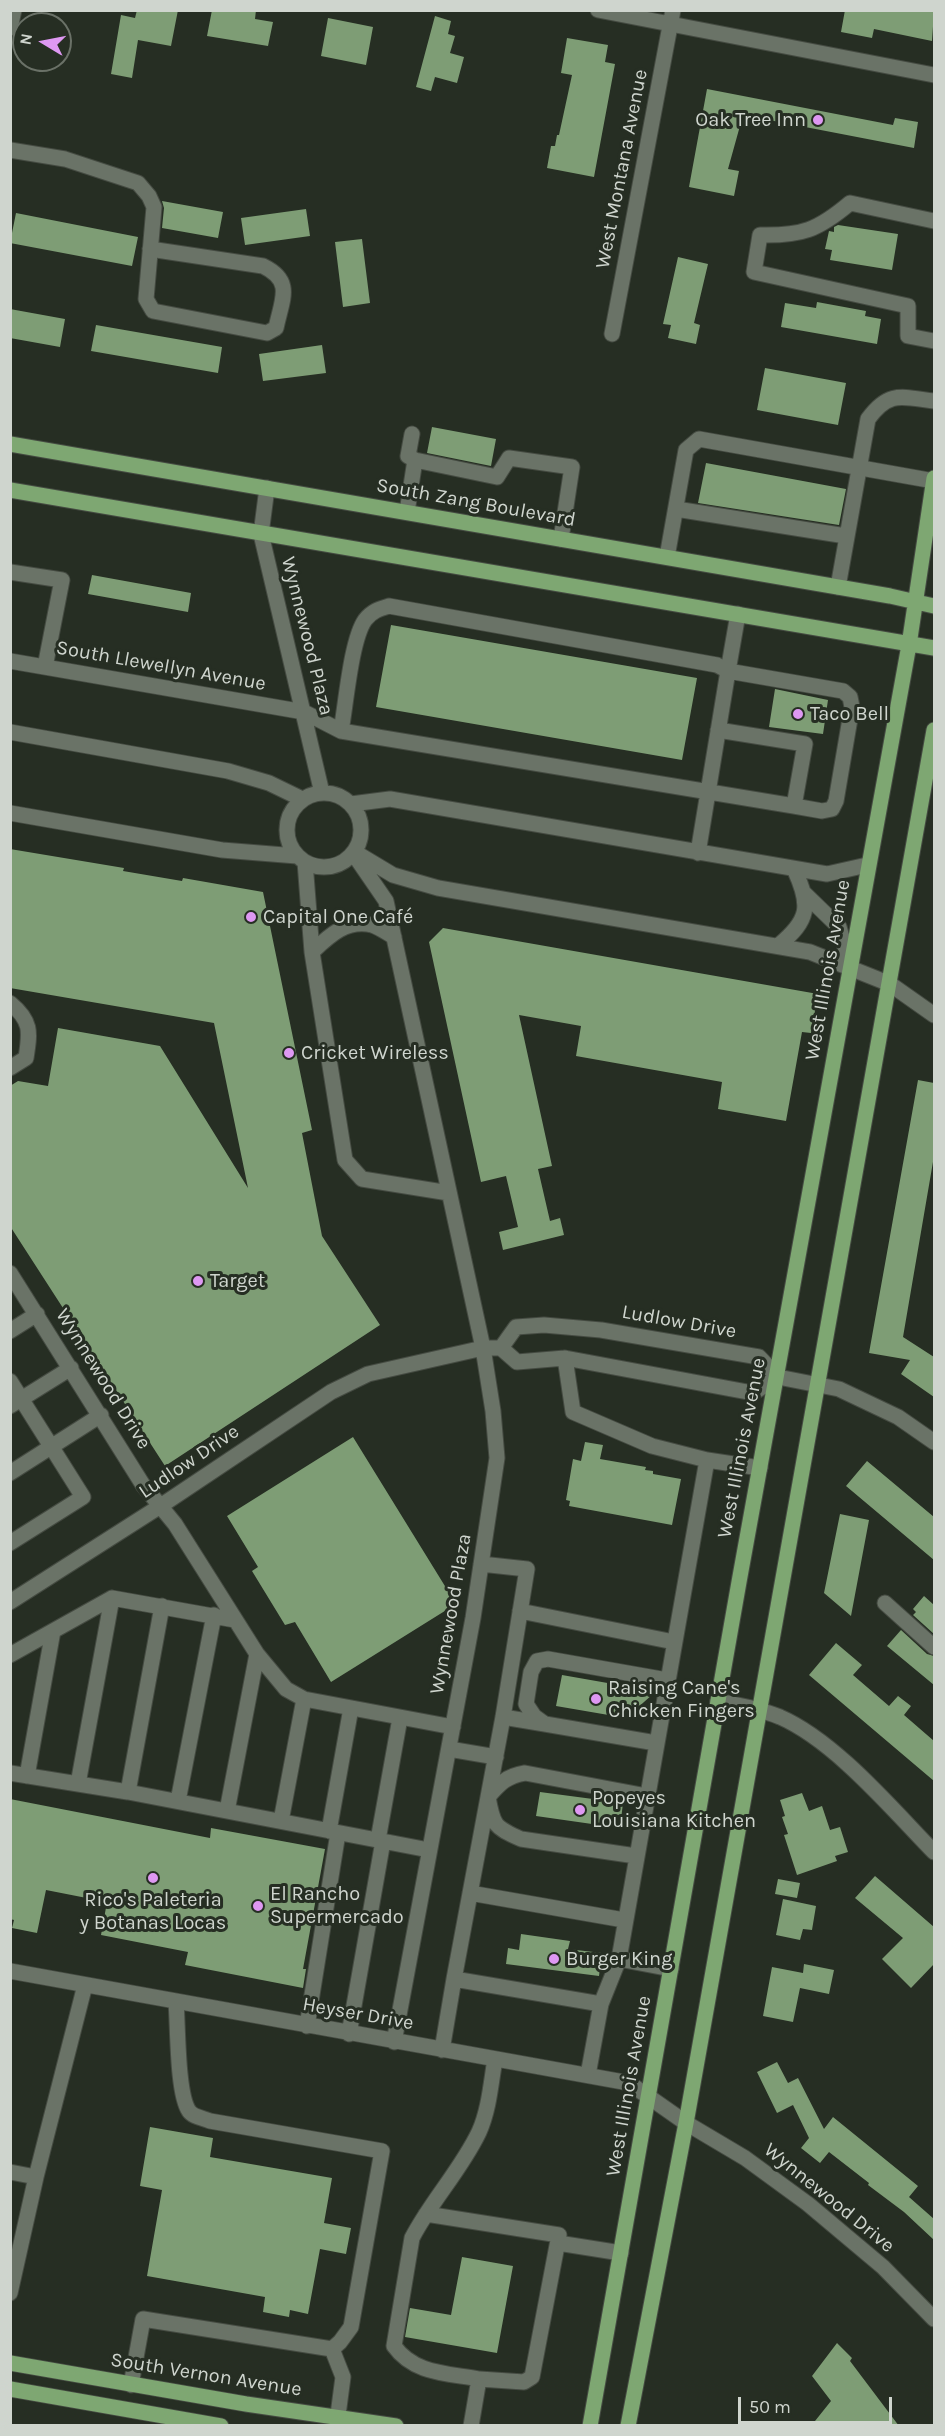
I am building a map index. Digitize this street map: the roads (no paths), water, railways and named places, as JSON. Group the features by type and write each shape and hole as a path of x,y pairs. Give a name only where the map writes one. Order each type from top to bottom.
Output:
{"main road":[{"name":"South Zang Boulevard","path":"10,444 667,557 934,606"},
{"name":"West Illinois Avenue","path":"590,2426 851,968 867,865 909,645 934,480"},
{"path":"10,490 934,648"},
{"path":"628,2426 686,2123 934,730"},
{"name":"South Vernon Avenue","path":"10,2363 246,2404 338,2415 396,2426"},
{"path":"10,2389 221,2426"}],"street":[{"path":"10,28 14,10"},
{"path":"598,10 671,18 934,75"},
{"name":"West Montana Avenue","path":"612,334 671,18"},
{"path":"10,150 65,159 138,183 154,207 150,249 146,299 153,311 267,333 276,328 284,288 276,273 262,266 150,249"},
{"path":"934,220 850,203 826,223 790,236 760,235 753,272 908,306 908,336 934,341"},
{"path":"838,587 868,419 879,404 892,397 934,401"},
{"path":"411,434 408,456 416,460 497,477 509,458 572,467 561,539"},
{"path":"667,557 686,450 699,439 934,480"},
{"path":"407,512 416,460"},
{"name":"Wynnewood Plaza","path":"267,488 261,534 322,793"},
{"path":"676,509 846,536"},
{"path":"10,572 62,580 45,667"},
{"path":"341,731 357,641 364,621 376,610 389,606 717,665 728,670"},
{"path":"698,853 738,614"},
{"name":"South Llewellyn Avenue","path":"10,662 304,712 341,731 822,811 831,808 836,801 852,707 850,697 843,691 728,670"},
{"path":"718,730 805,744 794,806"},
{"path":"10,732 228,771 269,783 302,799"},
{"path":"10,813 222,849 301,859 326,867 336,865 353,853 361,834 360,823 351,804 342,797 322,793 302,799 295,807 287,826 287,837 301,859 312,952 345,1160 362,1179 449,1193"},
{"path":"351,804 390,799 795,871 827,874 867,865"},
{"path":"353,853 393,875 438,888 810,952 890,984 934,1015"},
{"name":"Wynnewood Plaza","path":"353,853 386,901 483,1348 493,1411 497,1458 453,1727 394,2042"},
{"path":"795,871 805,894 838,927 851,968"},
{"path":"778,945 796,930 804,914 805,894"},
{"path":"312,952 335,930 348,925 372,925 394,937"},
{"path":"10,1004 25,1015 29,1039 26,1058 10,1068"},
{"name":"Wynnewood Drive","path":"10,1273 143,1485 162,1505 257,1654 286,1689 304,1699"},
{"path":"10,1331 37,1314"},
{"name":"Ludlow Drive","path":"10,1602 162,1505 331,1392 368,1374 483,1348 501,1348 517,1362 566,1358 753,1393 778,1377 759,1357 601,1330 544,1325 516,1327 501,1348"},
{"path":"566,1358 573,1412 652,1446 707,1460 760,1468"},
{"path":"16,1402 71,1368"},
{"path":"778,1377 839,1389 898,1417 934,1442"},
{"path":"10,1381 16,1402 51,1447 83,1497 10,1543"},
{"path":"10,1473 101,1415"},
{"path":"588,2075 601,2004 619,1959 624,1920 707,1460"},
{"path":"442,2050 503,1718 527,1569 481,1564"},
{"path":"10,1655 112,1598 235,1620"},
{"path":"78,1784 112,1598"},
{"path":"885,1603 934,1647"},
{"path":"128,1792 162,1606"},
{"path":"520,1611 674,1642"},
{"path":"178,1801 214,1615"},
{"path":"27,1776 53,1631"},
{"path":"227,1811 257,1654"},
{"path":"545,1724 534,1716 526,1704 531,1672 537,1661 548,1659 667,1680"},
{"path":"281,1821 304,1699 453,1727"},
{"path":"718,1701 780,1717 804,1730 837,1755 934,1852"},
{"path":"307,2026 351,1708"},
{"path":"349,2034 400,1718"},
{"path":"503,1718 656,1743"},
{"path":"448,1749 496,1757"},
{"path":"10,1773 178,1801 429,1850"},
{"path":"488,1797 506,1779 525,1773 647,1796"},
{"path":"488,1797 493,1822 505,1832 521,1839 636,1856"},
{"path":"470,1893 624,1920"},
{"path":"619,1959 671,1969"},
{"name":"Heyser Drive","path":"10,1971 629,2083 686,2123"},
{"path":"454,1979 601,2004"},
{"path":"10,2293 36,2177 85,1985"},
{"path":"176,2002 182,2090 188,2110 194,2116 210,2121 382,2151 351,2327 332,2349"},
{"path":"426,2214 559,2235 532,2377 524,2382 479,2379 420,2369 401,2356 394,2346 412,2238 426,2214 456,2172 479,2131 486,2112 495,2059"},
{"name":"Wynnewood Drive","path":"686,2123 745,2158 808,2204 883,2267 934,2319"},
{"path":"10,2172 36,2177"},
{"path":"558,2243 621,2253"},
{"path":"131,2385 143,2319 332,2349"},
{"path":"332,2349 343,2377 338,2415"},
{"path":"471,2426 479,2379"}],"place":[{"name":"Oak Tree Inn","path":"818,120"},
{"name":"Taco Bell","path":"798,714"},
{"name":"Capital One Café","path":"251,917"},
{"name":"Cricket Wireless","path":"289,1053"},
{"name":"Target","path":"198,1281"},
{"name":"Raising Cane's Chicken Fingers","path":"596,1699"},
{"name":"Popeyes Louisiana Kitchen","path":"580,1810"},
{"name":"Rico's Paleteria y Botanas Locas","path":"153,1878"},
{"name":"El Rancho Supermercado","path":"258,1906"},
{"name":"Burger King","path":"554,1959"}]}
